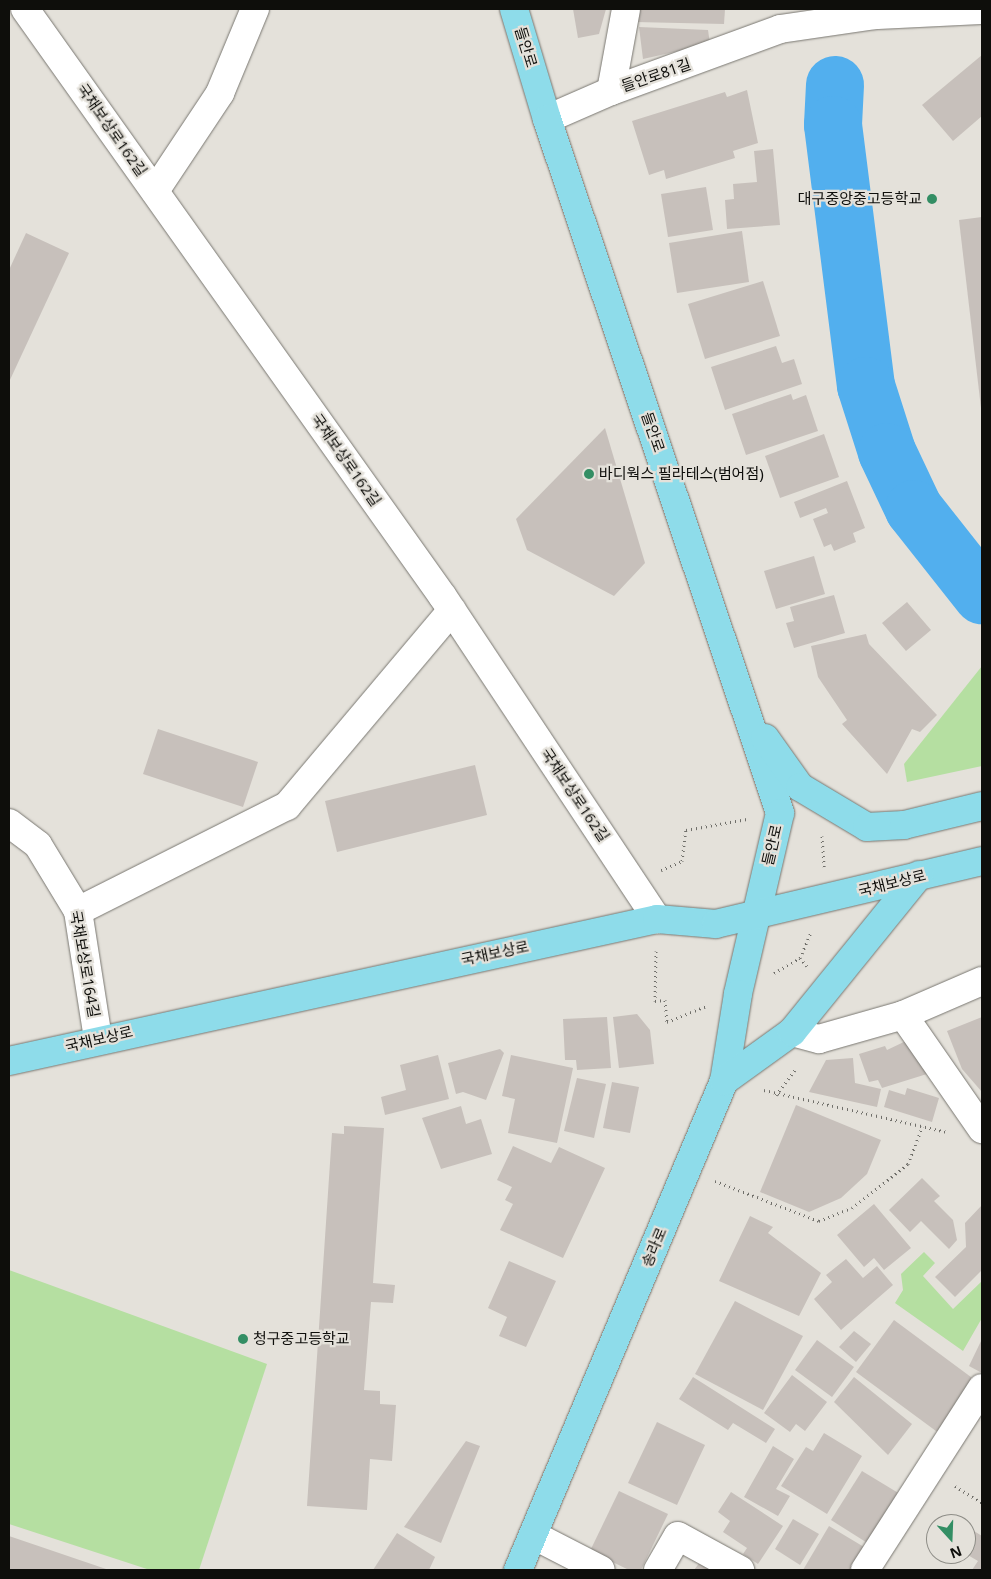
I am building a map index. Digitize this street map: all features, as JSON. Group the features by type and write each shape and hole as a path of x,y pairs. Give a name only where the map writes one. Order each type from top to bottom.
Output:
{"main road":[{"name":"들안로","path":"514,9 547,119 780,813 757,914"},
{"path":"749,716 800,787 867,827 904,824 982,806"},
{"name":"국채보상로","path":"9,1061 98,1039 658,919 716,924 982,861"},
{"path":"726,1079 792,1032 919,875"},
{"name":"송라로","path":"518,1570 726,1079 757,914"}],"street":[{"name":"국채보상로162길","path":"25,9 452,610 658,919"},
{"path":"155,191 220,93 255,9"},
{"path":"611,90 626,9"},
{"path":"876,12 982,10"},
{"name":"들안로81길","path":"547,119 611,90 774,25 876,12"},
{"path":"78,911 287,806 452,610"},
{"name":"국채보상로164길","path":"9,824 38,845 78,911 98,1039"},
{"path":"792,1032 819,1039 903,1015 982,981"},
{"path":"903,1015 969,1132"},
{"path":"864,1570 982,1388"},
{"path":"533,1535 601,1570"},
{"path":"658,1570 678,1536 740,1570"}],"path":[{"path":"726,1079 782,1097 922,1127 969,1132"},
{"path":"686,1170 819,1221 852,1208 908,1164 922,1127"}],"green space":[{"path":"982,666 982,766 907,782 904,764"},
{"path":"924,1252 935,1263 923,1276 953,1309 982,1281 982,1318 963,1351 895,1303 903,1290 901,1274"},
{"path":"9,1270 267,1364 199,1570 150,1570 9,1524"}],"building":[{"path":"573,9 606,9 599,34 578,38"},
{"path":"636,9 725,9 724,24 635,22"},
{"path":"639,27 708,30 710,44 643,59"},
{"path":"982,55 982,116 953,141 922,105"},
{"path":"747,90 758,143 733,151 735,158 666,179 664,170 649,175 632,121 725,92 727,97"},
{"path":"773,149 780,225 727,229 725,200 734,199 733,184 757,182 754,151"},
{"path":"706,187 713,230 668,237 661,194"},
{"path":"982,217 982,408 981,408 959,220"},
{"path":"742,231 749,282 677,293 669,243"},
{"path":"26,233 69,253 9,382 9,270"},
{"path":"763,281 780,336 705,359 688,304"},
{"path":"776,346 782,363 794,359 802,384 725,410 711,367"},
{"path":"791,394 793,400 806,395 818,431 746,455 732,414"},
{"name":"바디웍스 필라테스(범어점)","path":"605,428 645,563 614,596 527,550 516,519"},
{"path":"824,434 839,477 780,498 765,456"},
{"path":"847,481 865,528 853,533 856,542 834,551 831,544 824,547 813,519 828,513 826,508 800,518 794,502"},
{"path":"814,556 825,594 776,609 764,571"},
{"path":"834,595 845,633 794,648 786,623 794,621 790,607"},
{"path":"907,602 931,630 906,651 882,623"},
{"path":"866,634 869,644 937,715 920,732 912,729 887,774 842,724 847,720 818,677 811,646"},
{"path":"158,729 258,762 243,807 143,774"},
{"path":"475,765 487,815 337,852 325,801"},
{"path":"637,1014 650,1030 654,1064 619,1068 613,1017"},
{"path":"607,1017 611,1068 577,1070 576,1060 565,1060 563,1019"},
{"path":"982,1017 982,1092 962,1069 947,1031"},
{"path":"908,1040 927,1074 882,1088 878,1080 869,1082 859,1054 885,1046 887,1050"},
{"path":"500,1049 504,1053 486,1100 463,1092 456,1094 448,1063"},
{"path":"438,1055 449,1099 385,1115 381,1097 406,1090 400,1065"},
{"path":"511,1055 573,1068 557,1143 508,1133 515,1099 502,1096"},
{"path":"853,1058 855,1083 881,1089 877,1107 809,1092 826,1060"},
{"path":"577,1078 606,1084 594,1138 564,1131"},
{"path":"612,1082 639,1087 630,1133 603,1128"},
{"path":"907,1088 939,1098 932,1122 884,1107 889,1090 905,1095"},
{"path":"796,1105 881,1140 867,1174 841,1198 809,1212 760,1192"},
{"path":"461,1106 466,1124 481,1119 492,1154 441,1169 422,1118"},
{"path":"344,1126 384,1128 373,1283 395,1285 393,1303 371,1302 364,1390 380,1391 380,1404 396,1405 392,1461 370,1459 367,1510 307,1506 332,1133 344,1134"},
{"path":"513,1146 551,1163 559,1147 605,1168 563,1258 500,1230 513,1204 505,1200 512,1187 497,1180"},
{"path":"922,1178 940,1196 934,1201 953,1220 957,1240 949,1249 921,1221 910,1232 889,1210"},
{"path":"874,1204 911,1248 884,1270 874,1258 864,1267 837,1235"},
{"path":"982,1205 982,1270 955,1297 935,1277 966,1247 965,1223"},
{"path":"750,1216 773,1227 768,1233 821,1273 799,1316 719,1281"},
{"path":"846,1259 863,1278 877,1266 893,1285 841,1330 814,1299 832,1282 826,1275"},
{"path":"509,1261 556,1281 526,1347 499,1336 507,1317 488,1308"},
{"path":"735,1301 803,1336 763,1410 695,1374"},
{"path":"894,1320 979,1383 940,1434 856,1372"},
{"path":"854,1331 871,1344 856,1362 839,1347"},
{"path":"982,1339 982,1373 969,1366"},
{"path":"817,1340 854,1367 832,1397 795,1370"},
{"path":"792,1375 827,1402 805,1431 796,1424 790,1432 764,1413"},
{"path":"693,1377 775,1429 766,1443 733,1423 728,1430 679,1399"},
{"path":"854,1377 912,1424 888,1455 834,1402"},
{"path":"657,1422 705,1445 677,1505 628,1483"},
{"path":"824,1433 862,1456 827,1514 781,1486 806,1447 813,1451"},
{"path":"466,1441 480,1446 441,1543 404,1527"},
{"path":"773,1446 794,1459 776,1489 790,1496 778,1516 744,1497"},
{"path":"862,1471 900,1494 869,1544 831,1520"},
{"path":"619,1491 668,1514 641,1570 629,1570 590,1551"},
{"path":"731,1492 783,1526 758,1564 743,1554 747,1548 723,1532 730,1521 718,1512"},
{"path":"793,1519 819,1534 800,1565 775,1549"},
{"path":"829,1526 864,1547 851,1570 803,1570"},
{"path":"976,1532 982,1536 982,1570 972,1570 978,1561 976,1560"},
{"path":"397,1533 435,1557 429,1570 373,1570"},
{"path":"9,1536 109,1570 9,1570"},
{"path":"700,1562 711,1570 694,1570"}],"waterway":[{"path":"835,85 833,125 866,386 887,452 914,509 982,595"}],"place":[{"name":"대구중앙중고등학교","path":"932,199"},
{"name":"바디웍스 필라테스(범어점)","path":"589,474"},
{"name":"청구중고등학교","path":"243,1339"}]}
